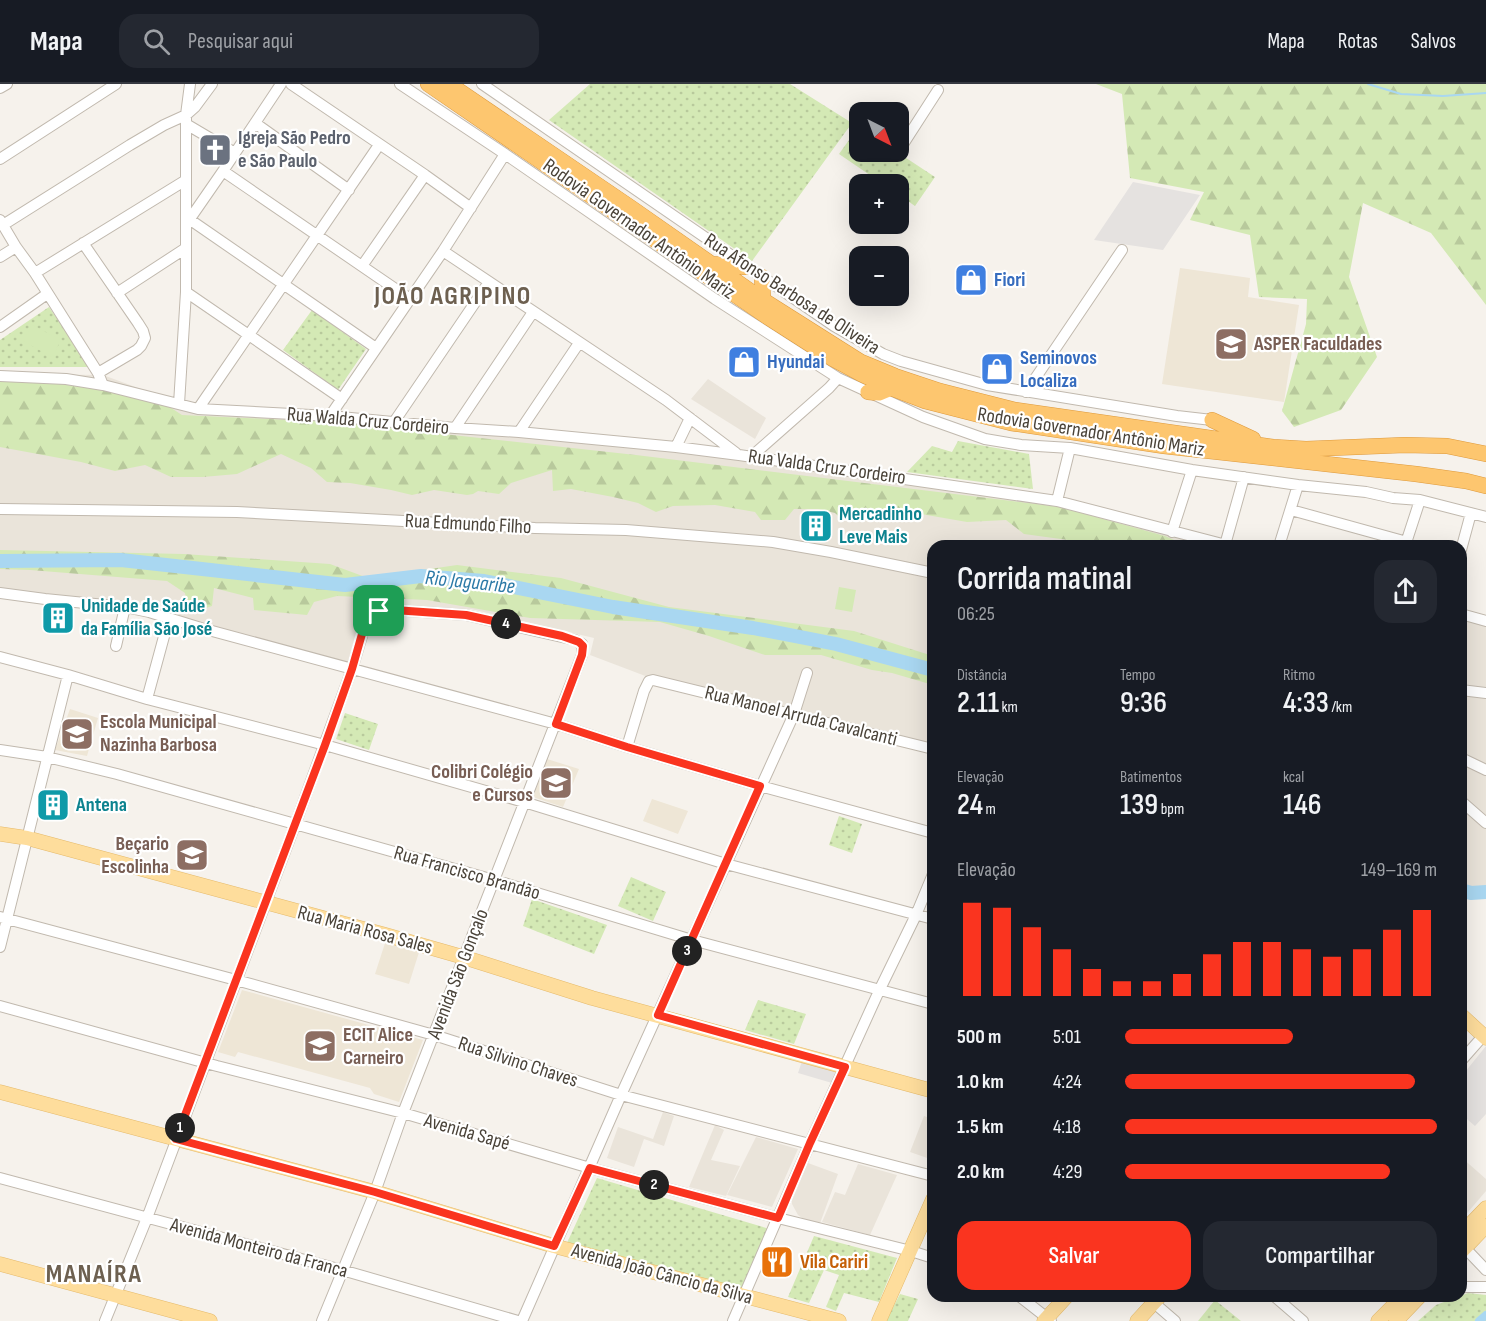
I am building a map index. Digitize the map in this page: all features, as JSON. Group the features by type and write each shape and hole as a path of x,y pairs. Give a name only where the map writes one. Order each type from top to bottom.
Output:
{"highway":[{"name":"Rodovia Governador Antônio Mariz","path":"428,84 769,318 833,358 891,388 926,401 1011,423 1164,446 1416,474 1486,486"},
{"name":"Rodovia Governador Antônio Mariz","path":"449,84 763,300 861,362 895,376 940,391 1015,410 1273,447 1306,449 1405,445 1447,446 1486,454"},
{"path":"712,264 746,267"},
{"path":"762,277 763,300"},
{"path":"833,358 838,370 838,378"},
{"path":"868,392 879,393 891,388"},
{"path":"1212,420 1248,437 1296,445 1306,449"}],"main road":[{"name":"Rua Maria Rosa Sales","path":"0,834 27,838 463,957 592,998 927,1089"},
{"path":"1467,1020 1485,1036"},
{"name":"Avenida João Câncio da Silva","path":"0,1092 375,1192 554,1246 839,1321"},
{"path":"1467,1236 1486,1208"},
{"path":"879,1321 927,1213"},
{"path":"1467,1240 1486,1226"},
{"path":"0,1264 210,1321"},
{"path":"1048,1320 1062,1302"},
{"path":"1137,1321 1150,1302"},
{"path":"1378,1321 1397,1302"},
{"path":"1396,1321 1414,1302"}],"street":[{"path":"0,88 7,84"},
{"path":"0,159 116,84"},
{"path":"179,404 186,292 188,221 186,119 190,84"},
{"path":"103,386 98,373 2,223 164,125 186,119 212,84"},
{"path":"188,221 283,84 380,145 471,208"},
{"path":"400,84 715,299 838,378 922,417 985,439 1021,445 1070,448 1192,470 1420,500 1486,517"},
{"name":"Rua Afonso Barbosa de Oliveira","path":"482,84 834,326 892,357 956,377 1026,393 1212,420"},
{"path":"909,135 938,90"},
{"path":"186,119 235,153"},
{"path":"255,123 348,189"},
{"path":"198,409 380,145"},
{"path":"330,416 443,251 505,154"},
{"path":"223,171 410,299"},
{"path":"362,266 425,175"},
{"path":"35,273 186,180"},
{"path":"188,221 376,348"},
{"path":"83,243 143,331 145,338 141,346 132,354 98,373"},
{"path":"0,257 16,247"},
{"path":"117,293 186,248"},
{"path":"1026,393 1122,250"},
{"name":"Rua Valda Cruz Cordeiro","path":"443,251 666,400 739,455 1057,501 1206,540"},
{"path":"394,423 489,282"},
{"path":"186,292 342,399"},
{"path":"0,327 47,294"},
{"path":"455,428 533,312"},
{"path":"519,432 579,343"},
{"name":"Rua Walda Cruz Cordeiro","path":"0,376 66,379 198,409 330,416 519,432 739,455"},
{"path":"752,456 838,378"},
{"path":"676,447 690,418"},
{"path":"1057,501 1070,448"},
{"path":"1172,532 1192,470"},
{"path":"1229,540 1244,477"},
{"path":"1281,540 1298,485"},
{"path":"1407,540 1420,500"},
{"name":"Rua Edmundo Filho","path":"0,509 237,512 511,527 626,530 773,542 927,572"},
{"path":"1291,510 1392,540"},
{"path":"1464,540 1471,513"},
{"path":"0,593 124,607 169,618 556,724 760,786 927,831"},
{"path":"116,646 124,607"},
{"name":"Avenida São Gonçalo","path":"322,1321 375,1192 463,957 556,724 583,646 575,640 466,615 385,611 371,614 366,620 352,669"},
{"path":"1467,616 1486,621"},
{"path":"147,699 169,618"},
{"path":"0,657 147,699 325,745 524,802 726,864 927,918"},
{"path":"105,1321 147,1218 352,669"},
{"path":"520,1321 794,714 807,673"},
{"path":"0,947 4,918 27,838 68,675"},
{"name":"Rua Manoel Arruda Cavalcanti","path":"627,747 647,684 651,680 927,747"},
{"path":"1467,691 1486,693"},
{"name":"Rua Francisco Brandão","path":"0,750 47,757 117,774 494,880 692,940 927,1003"},
{"path":"1467,761 1486,770"},
{"path":"1467,806 1486,823"},
{"path":"733,1321 810,1143 927,888"},
{"name":"Rua Silvino Chaves","path":"4,918 434,1035 621,1095 927,1174"},
{"name":"Avenida Sapé","path":"0,1006 403,1113 590,1168 927,1256"},
{"path":"1467,1055 1485,1036"},
{"name":"Avenida Monteiro da Franca","path":"0,1179 342,1270 520,1321"},
{"path":"1467,1249 1486,1270"},
{"path":"1467,1287 1486,1287"},
{"path":"1026,1302 1048,1320"},
{"path":"1157,1302 1174,1321"},
{"path":"1281,1302 1303,1321"}],"shaded area":[{"path":"1133,182 1200,195 1163,250 1094,240"},
{"name":"ASPER Faculdades","path":"1180,268 1250,278 1248,297 1299,305 1284,402 1162,384"},
{"path":"0,374 103,375 187,406 708,452 1112,513 1210,540 927,540 927,747 648,677 590,655 594,638 471,609 367,610 353,665 172,616 0,595"},
{"path":"708,379 766,418 755,439 691,399"},
{"path":"1467,619 1486,624 1486,898 1482,899 1467,893"},
{"name":"Escola Municipal Nazinha Barbosa","path":"70,709 98,718 87,756 55,750"},
{"name":"Colibri Colégio e Cursos","path":"547,759 579,769 563,807 533,797"},
{"path":"652,799 688,811 678,834 643,821"},
{"path":"387,937 420,949 409,984 375,974"},
{"name":"ECIT Alice Carneiro","path":"242,990 423,1040 399,1102 374,1094 370,1088 238,1052 235,1057 218,1052"},
{"path":"1486,1046 1486,1114 1475,1126 1467,1119 1467,1070"},
{"path":"802,1061 838,1070 832,1083 798,1073"},
{"path":"663,1112 674,1116 664,1146 644,1139 634,1167 607,1158 618,1127 653,1139"},
{"path":"924,1116 927,1117 927,1158 910,1152"},
{"path":"715,1125 724,1130 711,1160 740,1166 726,1196 689,1187"},
{"path":"756,1137 798,1149 772,1207 727,1195"},
{"path":"1467,1162 1486,1179 1486,1191 1467,1213"},
{"path":"808,1163 838,1174 819,1226 798,1215 792,1204 792,1197"},
{"path":"858,1164 897,1175 870,1235 822,1222 835,1192 845,1195"}],"green space":[{"path":"590,84 790,84 849,121 849,127 752,261 549,120"},
{"path":"1096,84 1486,84 1486,305 1431,233 1363,203 1349,277 1377,357 1341,410 1294,427 1282,411 1306,324 1307,299 1259,297 1250,235 1190,220 1204,192 1130,178 1122,94"},
{"path":"849,140 849,161 839,154"},
{"path":"909,160 935,177 915,206 909,202 909,174 868,174 851,162 909,162"},
{"path":"49,307 90,367 0,367 0,340"},
{"path":"312,310 366,349 338,390 283,350"},
{"path":"32,325 61,340 52,357 23,341"},
{"path":"0,381 47,382 162,402 182,415 332,422 636,455 1060,507 1174,540 1068,540 1024,534 1006,520 967,522 898,510 851,518 839,517 835,513 818,509 794,509 785,520 761,520 755,512 715,505 673,506 656,512 638,503 613,497 571,489 553,491 552,470 511,483 499,494 478,491 467,495 434,490 412,495 350,483 327,482 311,468 281,454 237,474 171,477 145,465 115,471 81,462 0,447"},
{"path":"958,441 1029,454 1033,489 907,472 932,446 952,452"},
{"path":"0,550 184,554 330,564 368,578 457,565 561,578 669,607 854,631 927,654 927,683 821,655 765,655 660,622 530,618 427,600 337,596 314,602 307,615 254,610 253,598 214,588 212,606 188,614 185,593 167,581 0,569"},
{"path":"839,587 856,590 852,612 835,609"},
{"path":"345,713 378,724 369,750 336,739"},
{"path":"839,816 862,824 852,853 829,845"},
{"path":"631,877 666,892 653,921 618,906"},
{"path":"532,899 607,925 594,954 523,926"},
{"path":"758,1000 806,1014 794,1044 745,1030"},
{"path":"597,1178 773,1230 746,1293 566,1245"},
{"path":"814,1236 897,1258 879,1302 844,1293 836,1311 826,1307 839,1275 824,1270 809,1303 788,1297"},
{"path":"1467,1293 1486,1295 1486,1321 1418,1321 1436,1305 1444,1302 1467,1302"},
{"path":"900,1294 918,1299 908,1321 886,1321"},
{"path":"1213,1302 1217,1302 1241,1321 1198,1321"}],"waterway":[{"path":"1368,84 1401,94 1443,96 1486,93"},
{"name":"Rio Jaguaribe","path":"0,561 121,560 345,585 421,576 484,581 613,607 753,628 836,644 927,668"},
{"name":"Rio Jaguaribe","path":"1467,892 1486,892"},
{"path":"1479,1321 1486,1315"}],"place":[{"name":"Igreja São Pedro e São Paulo","path":"215,150"},
{"name":"Fiori","path":"971,280"},
{"name":"ASPER Faculdades","path":"1231,344"},
{"name":"Hyundai","path":"744,362"},
{"name":"Seminovos Localiza","path":"997,369"},
{"name":"Mercadinho Leve Mais","path":"816,526"},
{"name":"Unidade de Saúde da Família São José","path":"58,618"},
{"name":"Escola Municipal Nazinha Barbosa","path":"77,734"},
{"name":"Colibri Colégio e Cursos","path":"556,783"},
{"name":"Antena","path":"53,805"},
{"name":"Beçario Escolinha","path":"192,855"},
{"name":"ECIT Alice Carneiro","path":"320,1046"},
{"name":"Vila Cariri","path":"777,1262"}],"district":[{"name":"JOÃO AGRIPINO","path":"453,296"},
{"name":"MANAÍRA","path":"94,1274"}],"route":[{"path":"379,611 466,615 575,640 583,646 582,655 556,724 760,786 658,1015 845,1067 778,1218 590,1168 554,1246 375,1192 176,1139 325,745 352,669 366,620 368,616 379,611"}]}
